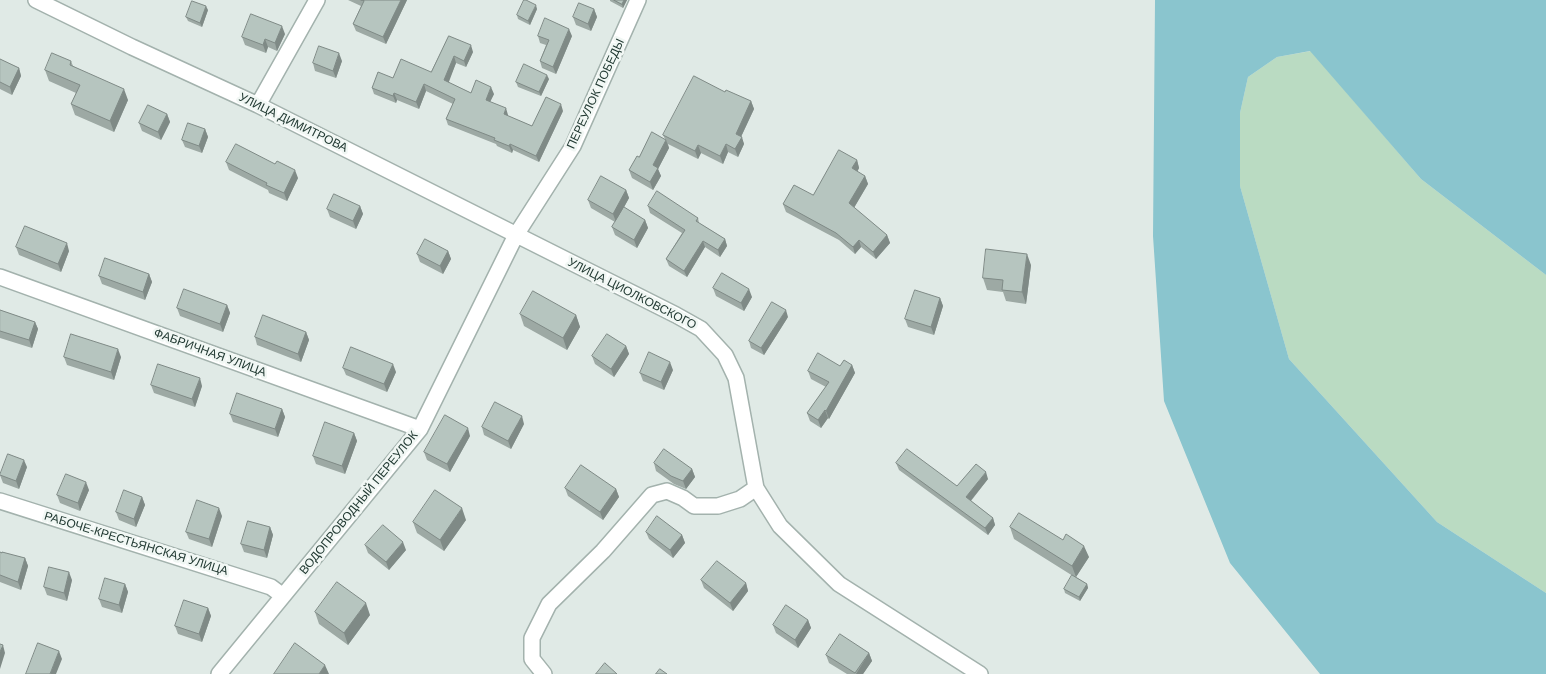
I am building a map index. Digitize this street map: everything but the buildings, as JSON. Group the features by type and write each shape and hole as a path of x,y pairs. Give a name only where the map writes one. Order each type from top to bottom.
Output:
{"street":[{"name":"УЛИЦА ДИМИТРОВА","path":"36,0 258,105 548,251"},
{"path":"258,105 317,0"},
{"name":"ПЕРЕУЛОК ПОБЕДЫ","path":"516,235 573,146 638,0"},
{"name":"ВОДОПРОВОДНЫЙ ПЕРЕУЛОК","path":"219,674 277,591 420,429 516,235"},
{"name":"УЛИЦА ЦИОЛКОВСКОГО","path":"548,251 701,329 725,355 736,378 756,488 780,526 839,584 980,674"},
{"name":"ФАБРИЧНАЯ УЛИЦА","path":"0,277 420,429"},
{"path":"544,674 532,659 532,638 549,604 603,551 652,495 667,491 683,498 694,506 718,506 740,499 756,488"},
{"name":"РАБОЧЕ-КРЕСТЬЯНСКАЯ УЛИЦА","path":"0,502 277,591"}],"green space":[{"path":"1311,51 1421,179 1546,275 1546,593 1437,522 1289,359 1240,186 1240,113 1248,77 1277,57"}],"water":[{"path":"1155,0 1546,0 1546,275 1421,179 1310,51 1277,57 1248,77 1240,113 1240,186 1289,359 1437,522 1546,593 1546,674 1320,674 1230,563 1164,401 1153,236"}]}
